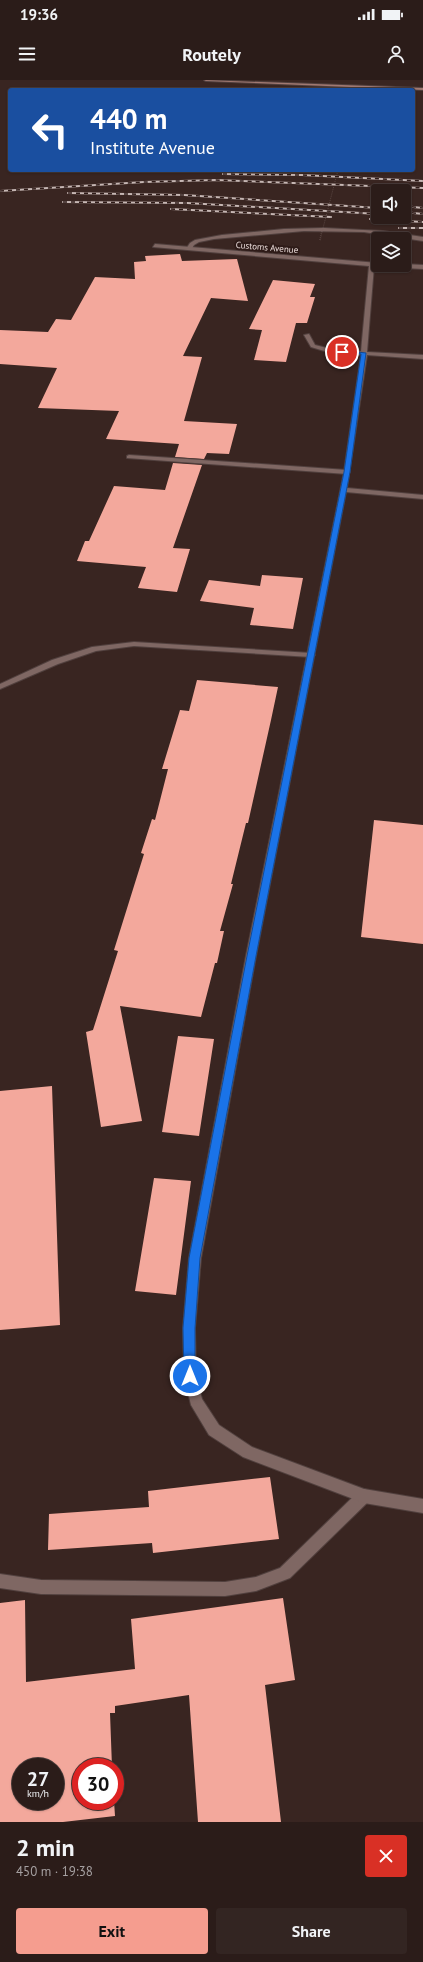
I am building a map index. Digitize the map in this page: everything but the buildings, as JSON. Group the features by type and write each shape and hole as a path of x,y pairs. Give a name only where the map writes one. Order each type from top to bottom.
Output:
{"main road":[{"path":"206,80 399,88"},
{"path":"329,80 423,84"}],"street":[{"path":"189,249 192,244 197,241 230,235 312,228 381,231 423,239"},
{"name":"Customs Avenue","path":"155,246 371,264"},
{"path":"411,266 423,267"},
{"path":"374,272 347,472 251,956 195,1258 189,1328 190,1376 196,1401 214,1430 248,1452 364,1496 423,1506"},
{"path":"308,335 313,346 331,351 423,357"},
{"path":"129,457 347,472"},
{"path":"343,490 423,497"},
{"path":"0,687 54,662 82,653 95,649 134,644 311,655"},
{"path":"0,1581 41,1586 201,1589 225,1589 256,1584 285,1573 364,1496"}],"path":[{"path":"320,240 337,172"}],"railway":[{"path":"223,174 302,175 423,181"},
{"path":"0,191 144,182 216,180 423,188"},
{"path":"68,193 184,195 371,208"},
{"path":"63,202 187,203 371,214"},
{"path":"411,207 423,208"},
{"path":"171,209 331,217"},
{"path":"411,213 423,214"},
{"path":"370,219 423,222"},
{"path":"399,228 423,228"}],"route":[{"path":"190,1376 189,1328 195,1258 251,956 347,472 364,353 342,352"}]}
